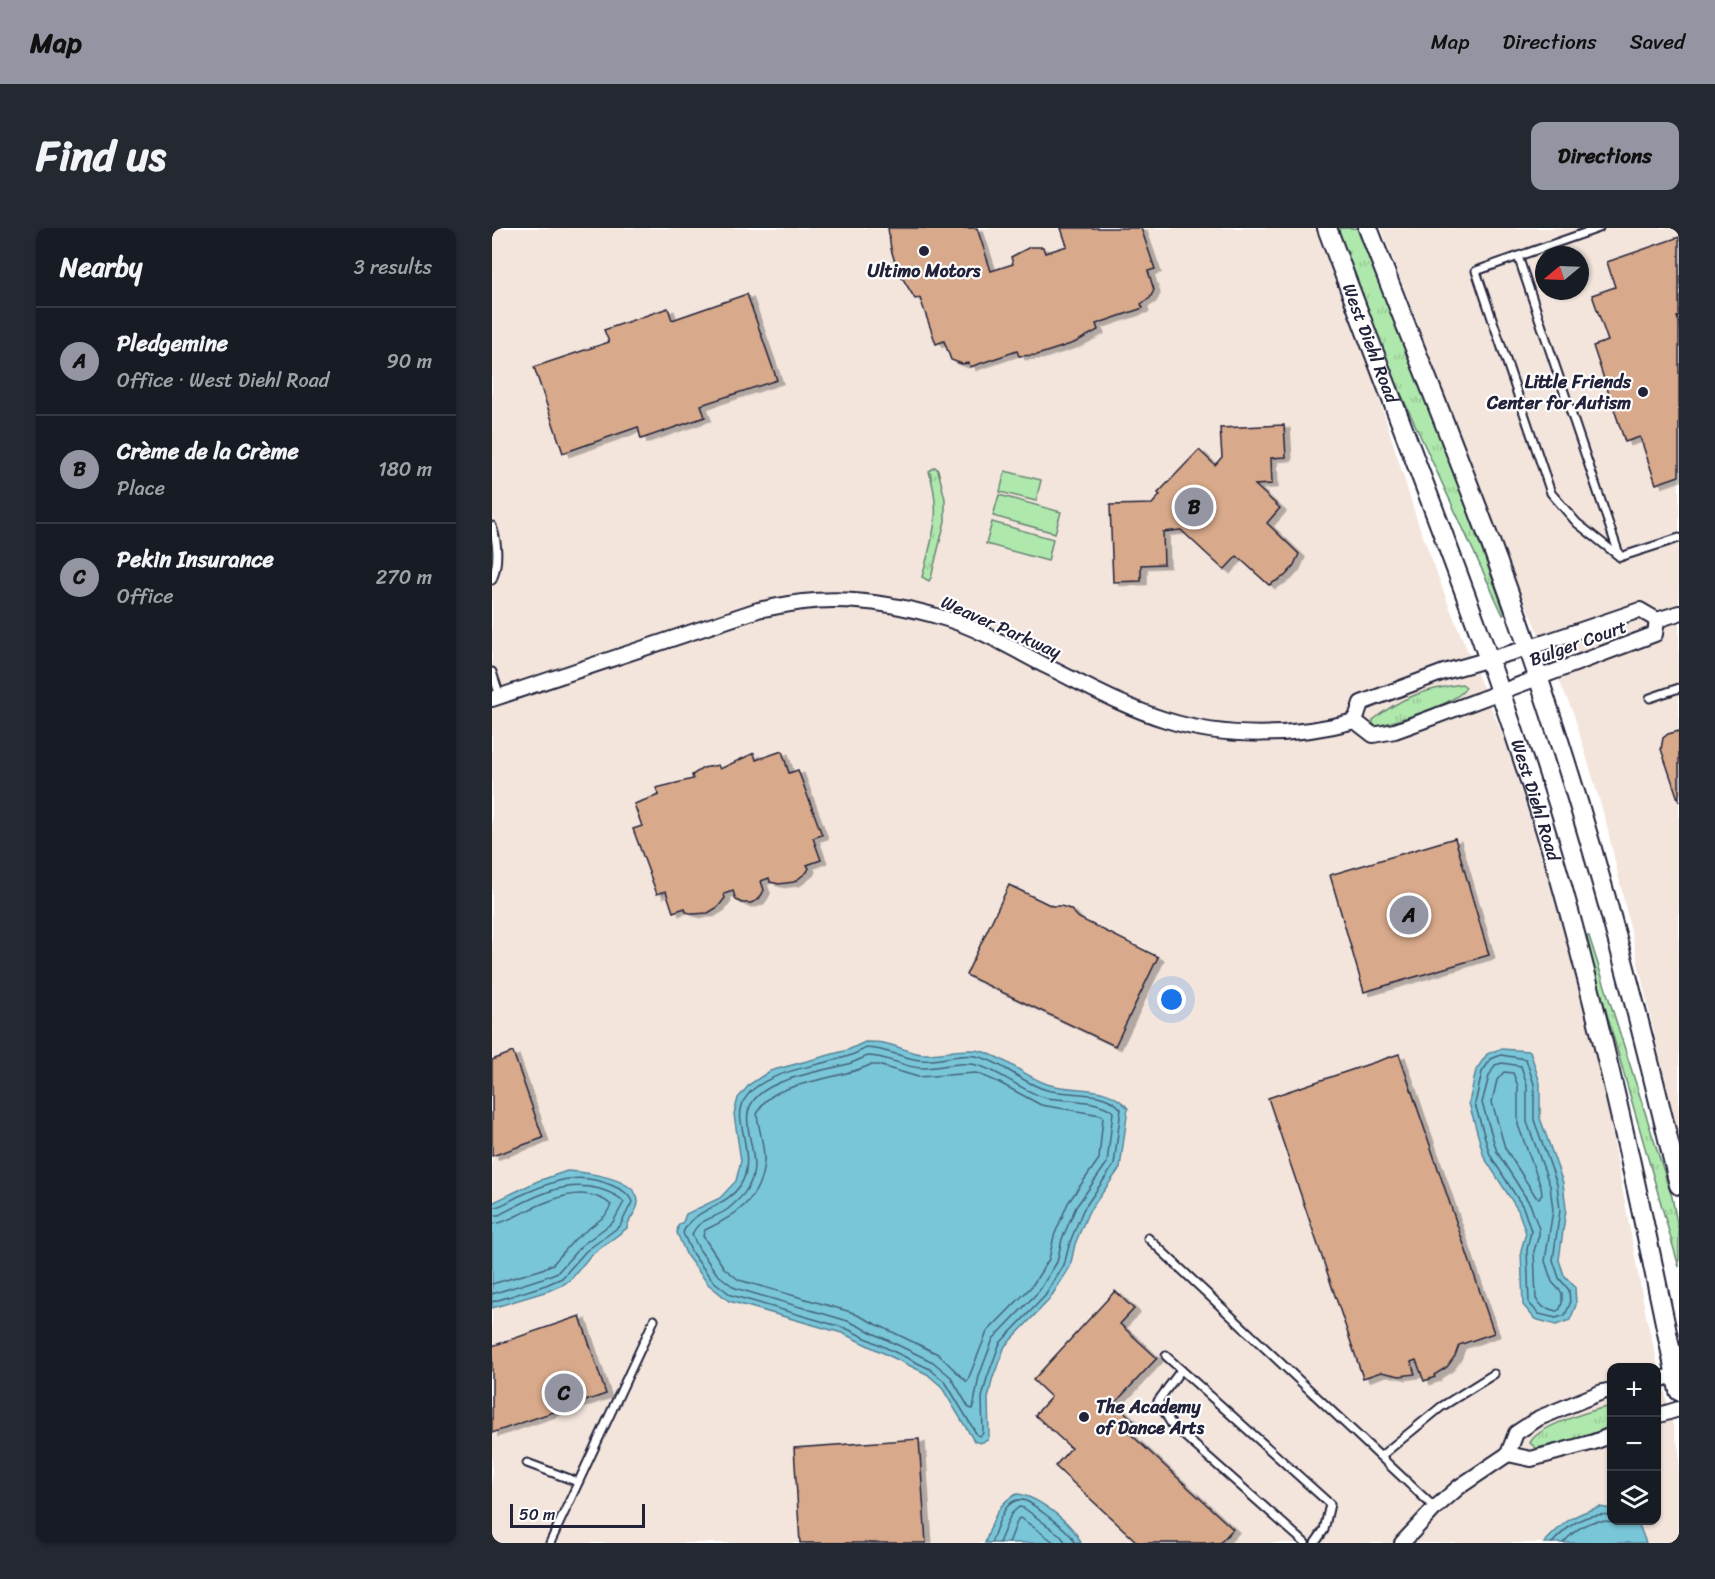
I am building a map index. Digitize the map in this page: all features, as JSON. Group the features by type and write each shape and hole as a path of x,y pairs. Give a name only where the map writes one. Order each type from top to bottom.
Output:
{"street":[{"name":"West Diehl Road","path":"1327,228 1476,622 1559,877 1642,1204 1678,1380"},
{"path":"1368,228 1538,677 1616,930 1643,1030 1679,1185"},
{"name":"Weaver Parkway","path":"496,697 758,610 831,600 882,604 950,620 1120,702 1167,720 1195,727 1225,732 1279,734 1326,729 1355,721"},
{"name":"Bulger Court","path":"1488,660 1640,610 1657,620 1655,634 1500,692"},
{"path":"1657,620 1679,613"},
{"path":"1488,660 1444,672 1361,703 1355,721 1373,735 1395,731 1500,692"},
{"path":"1661,1381 1678,1380"},
{"path":"1402,1543 1435,1508 1481,1471 1508,1454 1516,1433 1539,1418 1607,1391"},
{"path":"1661,1414 1679,1409"},
{"path":"1508,1454 1531,1459 1607,1437"}],"lane":[{"path":"1599,228 1476,271 1551,493 1577,523 1620,557"},
{"path":"1518,256 1620,557"},
{"path":"492,526 497,556 496,571 492,580"},
{"path":"1620,557 1679,538"},
{"path":"492,672 496,697"},
{"path":"1650,698 1679,688"},
{"path":"1148,1238 1435,1508"},
{"path":"550,1543 654,1320"},
{"path":"1166,1356 1330,1504 1324,1530 1315,1543"},
{"path":"1181,1370 1158,1401 1172,1425 1305,1543"},
{"path":"1381,1456 1441,1407 1494,1374"},
{"path":"527,1463 578,1482"}],"shaded area":[{"path":"492,228 1318,228 1371,372 1418,523 1451,611 1506,743 1551,886 1601,1073 1646,1316 1658,1363 1607,1363 1607,1525 1661,1525 1661,1377 1679,1450 1679,1543 492,1543"},
{"path":"1381,228 1679,228 1679,1142 1606,822 1573,712 1521,594"}],"green space":[{"path":"1338,228 1358,228 1461,492 1505,614 1503,615 1388,366"},
{"path":"935,467 938,470 945,499 945,521 929,581 922,577 935,524 935,500 929,471"},
{"path":"1005,471 1041,480 1036,501 1000,492"},
{"path":"999,495 1061,512 1055,533 993,516"},
{"path":"992,522 1053,539 1048,561 986,544"},
{"path":"1462,684 1466,687 1461,693 1441,705 1390,723 1375,726 1373,724 1373,720 1383,712 1415,695 1437,688"},
{"path":"1589,936 1672,1197 1679,1233 1679,1267 1585,937"},
{"path":"1607,1407 1607,1428 1565,1442 1536,1448 1530,1443 1543,1431 1579,1415"}],"water":[{"path":"865,1042 888,1044 922,1054 981,1051 1047,1084 1100,1092 1119,1100 1128,1108 1120,1168 1088,1213 1075,1244 1070,1267 1049,1300 1005,1346 992,1380 988,1399 988,1440 980,1443 974,1441 941,1386 927,1374 842,1333 729,1301 708,1284 687,1256 677,1233 678,1226 683,1222 686,1214 720,1198 736,1181 741,1161 734,1114 738,1098 750,1084 770,1071 848,1050"},
{"path":"1500,1049 1530,1051 1540,1083 1540,1118 1563,1183 1566,1209 1559,1260 1564,1275 1575,1287 1576,1305 1570,1320 1556,1325 1535,1319 1523,1305 1521,1250 1526,1233 1518,1210 1484,1157 1469,1103 1476,1070 1487,1054"},
{"path":"567,1171 609,1178 629,1187 636,1194 638,1202 627,1228 590,1256 564,1284 492,1308 492,1203 538,1181"},
{"path":"1017,1494 1034,1500 1054,1512 1071,1528 1081,1543 985,1543 1000,1508"},
{"path":"1600,1507 1607,1508 1607,1525 1639,1525 1646,1543 1544,1543 1569,1520"}],"building":[{"path":"888,228 977,228 991,271 1013,264 1011,257 1030,247 1043,247 1045,253 1067,246 1061,228 1141,228 1155,269 1148,271 1154,290 1150,298 1141,304 1143,308 1096,324 1098,330 1074,343 1037,355 1019,356 1017,351 970,367 969,363 962,364 951,360 944,341 936,344 920,298 915,299 897,269"},
{"name":"Little Friends Center for Autism","path":"1679,237 1679,316 1677,317 1679,323 1679,476 1656,484 1640,437 1625,442 1593,346 1608,341 1592,295 1615,287 1607,262"},
{"path":"747,294 777,380 701,405 705,417 641,439 638,427 563,453 534,367 609,342 604,330 668,308 672,320"},
{"path":"1284,425 1286,457 1271,458 1272,484 1255,485 1280,508 1267,523 1299,554 1293,567 1285,576 1269,585 1237,556 1224,570 1181,530 1163,532 1164,564 1141,565 1141,581 1113,582 1110,505 1152,504 1160,495 1158,493 1199,450 1215,465 1222,457 1220,428"},
{"path":"1679,731 1679,802 1661,749 1663,738"},
{"path":"782,751 789,773 798,770 822,835 813,838 821,860 807,865 809,868 807,872 794,882 779,884 770,882 769,878 761,881 764,890 758,900 751,903 736,900 733,891 724,894 725,898 718,907 708,913 694,914 686,912 685,908 673,912 666,891 657,894 633,829 642,826 634,804 659,795 656,788 693,779 692,775 703,768 718,765 720,769 754,753 756,760"},
{"path":"1455,838 1489,955 1364,992 1330,875"},
{"path":"1009,885 1052,906 1070,909 1079,918 1158,957 1115,1046 966,975"},
{"path":"513,1052 543,1138 492,1156 492,1060"},
{"path":"1399,1054 1494,1333 1459,1345 1447,1367 1434,1375 1435,1377 1424,1381 1416,1360 1411,1362 1415,1374 1400,1376 1381,1372 1363,1378 1268,1098"},
{"name":"The Academy of Dance Arts","path":"1115,1291 1134,1309 1120,1324 1157,1358 1115,1403 1133,1420 1125,1429 1233,1529 1220,1543 1138,1543 1055,1466 1071,1448 1035,1415 1051,1397 1033,1380"},
{"path":"580,1316 606,1394 492,1433 492,1346"},
{"path":"919,1439 926,1543 800,1543 794,1448"}],"place":[{"name":"Ultimo Motors","path":"924,251"},
{"name":"Little Friends Center for Autism","path":"1643,392"},
{"name":"Crème de la Crème","path":"1194,507"},
{"name":"Pledgemine","path":"1409,915"},
{"name":"Pekin Insurance","path":"564,1393"},
{"name":"The Academy of Dance Arts","path":"1084,1417"}]}
